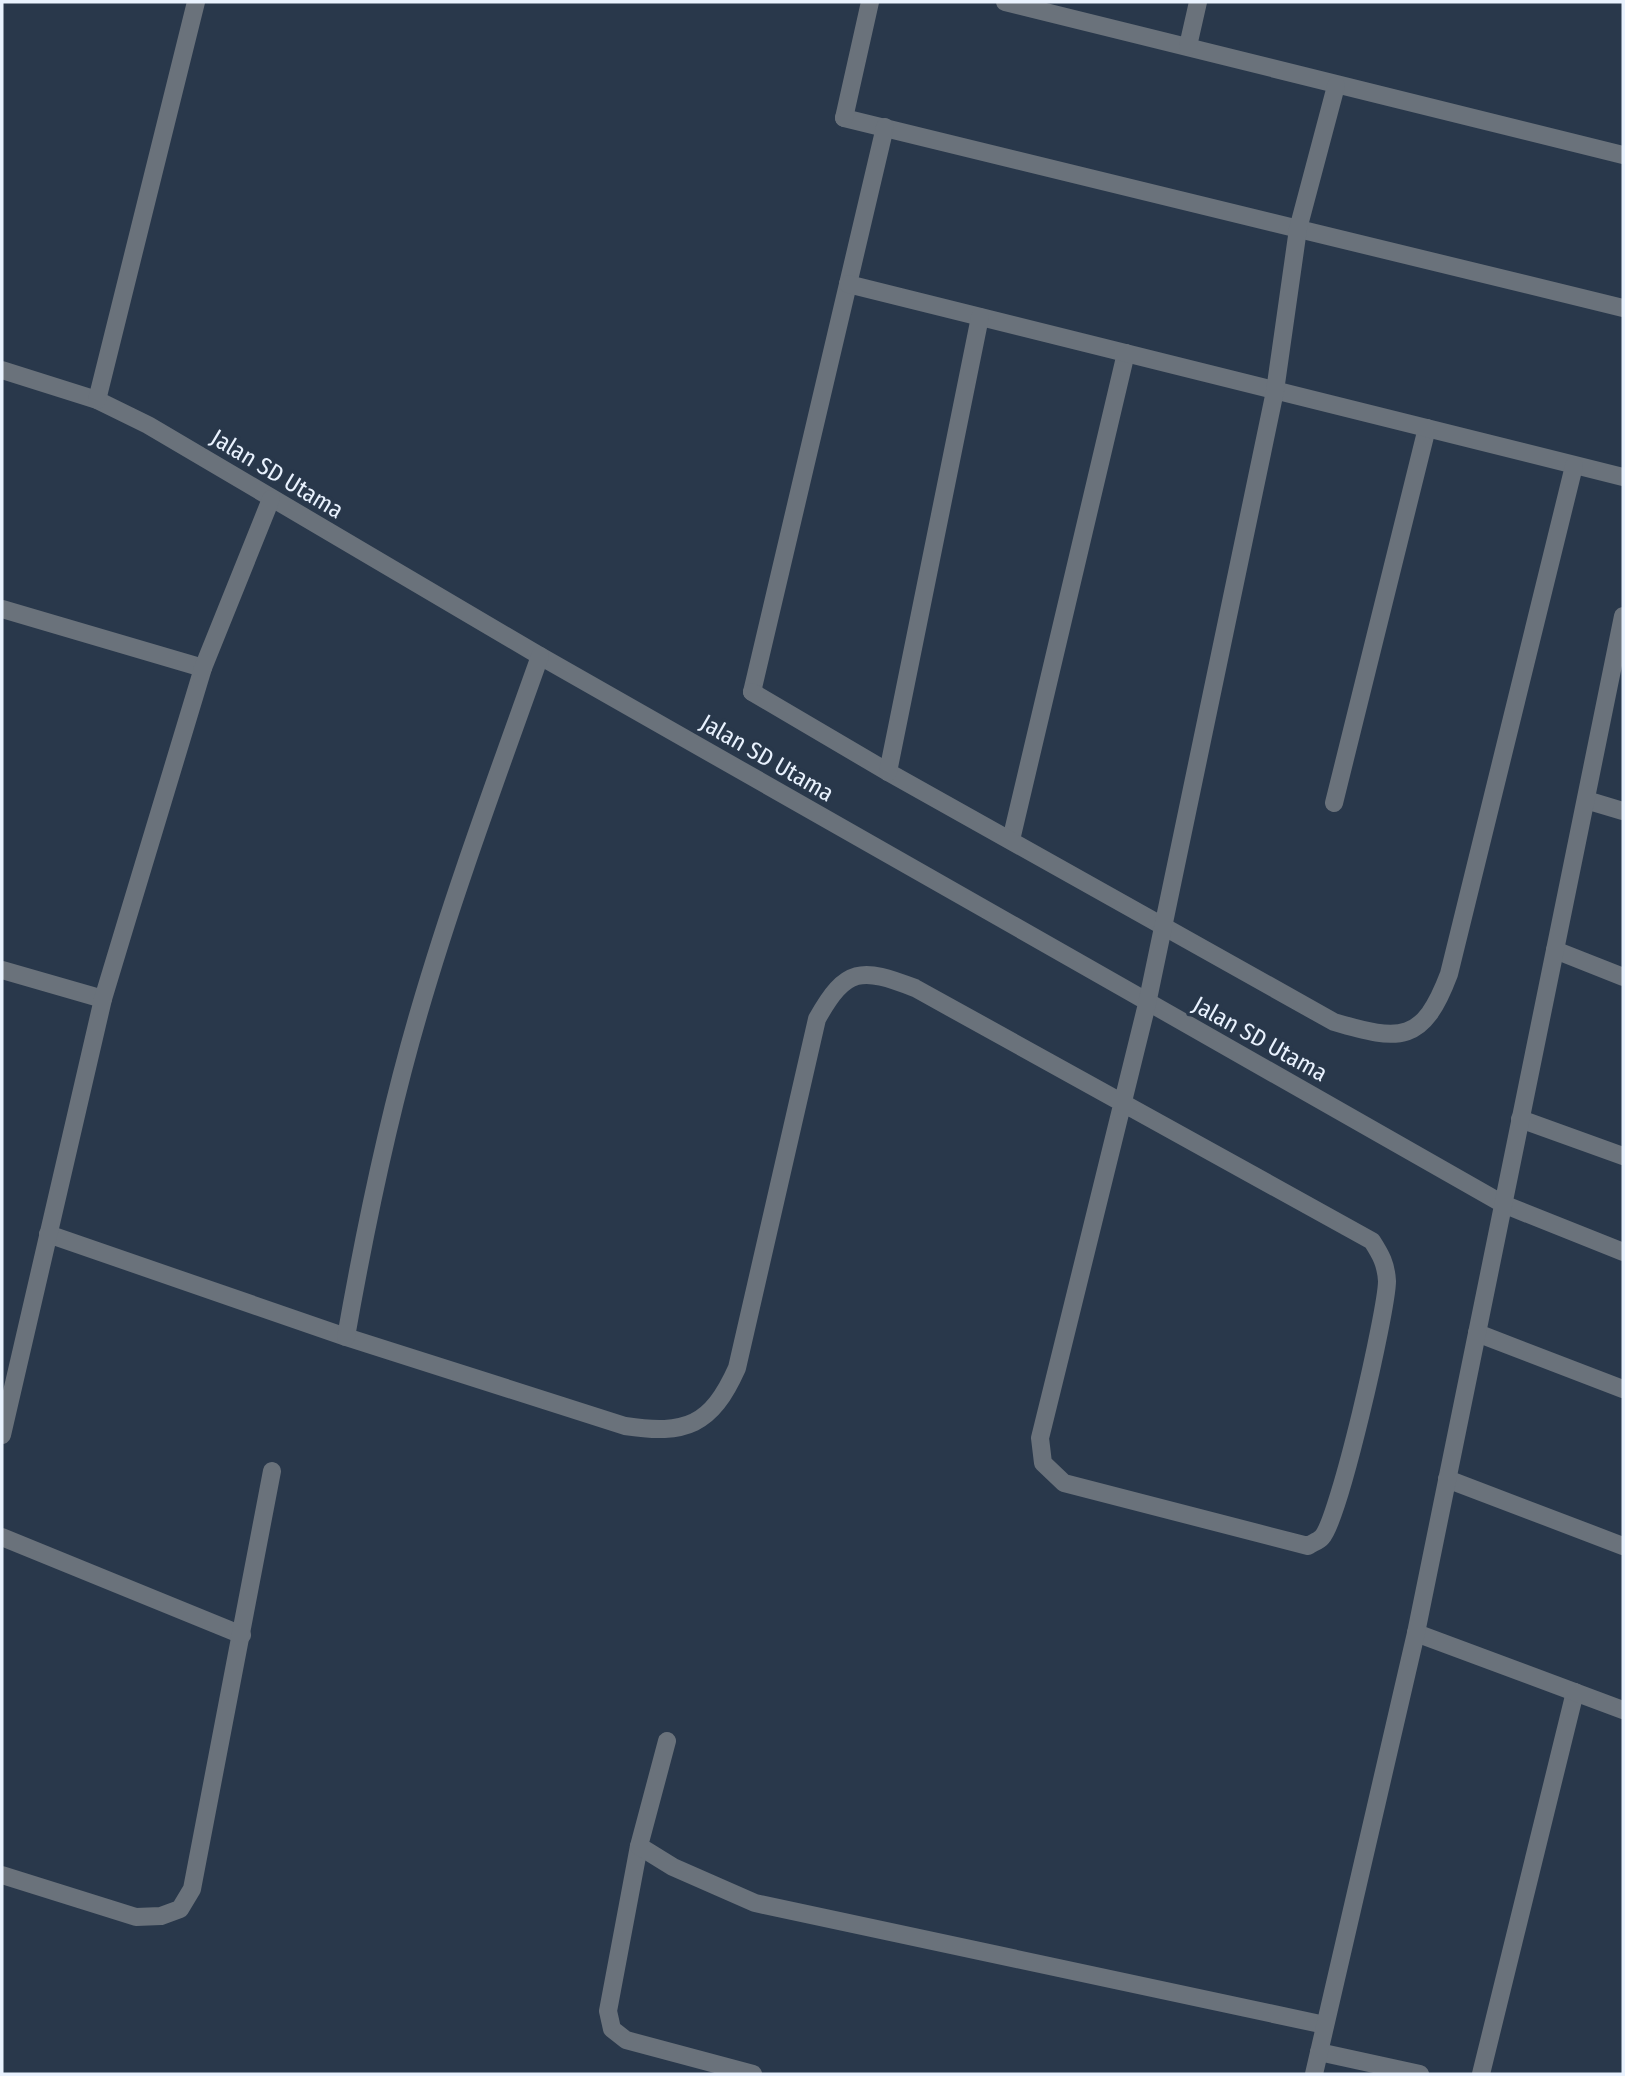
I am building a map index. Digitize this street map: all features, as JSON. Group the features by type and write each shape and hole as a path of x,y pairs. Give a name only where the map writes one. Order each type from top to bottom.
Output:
{"street":[{"path":"97,400 196,2"},
{"path":"870,2 844,118 1623,308"},
{"path":"1005,2 1623,155"},
{"path":"1188,46 1198,2"},
{"path":"48,1234 346,1338 625,1426 663,1432 701,1420 725,1396 737,1368 817,1019 834,990 857,975 885,976 915,988 1121,1101 1372,1241 1385,1262 1387,1284 1375,1349 1339,1498 1323,1536 1308,1546 1064,1483 1043,1463 1040,1438 1121,1101 1147,1004 1275,391 1298,229 1336,86"},
{"path":"885,127 752,692 888,772 1335,1022 1389,1034 1411,1030 1429,1018 1450,974 1574,466"},
{"path":"848,284 1623,477"},
{"path":"888,772 980,317"},
{"path":"1011,840 1126,354"},
{"name":"Jalan SD Utama","path":"2,370 97,400 148,425 540,656 1147,1004 1503,1204 1623,1252"},
{"path":"1334,803 1427,428"},
{"path":"2,1435 103,999 203,668 271,499"},
{"path":"2,609 203,668"},
{"path":"1314,2074 1416,1633 1623,616"},
{"path":"346,1338 402,1074 419,1011 474,842 540,656"},
{"path":"1586,800 1623,811"},
{"path":"1555,950 1623,977"},
{"path":"2,970 103,999"},
{"path":"1520,1119 1623,1156"},
{"path":"1477,1333 1623,1389"},
{"path":"2,1875 136,1917 161,1916 180,1909 192,1889 272,1471"},
{"path":"1447,1479 1623,1546"},
{"path":"2,1537 242,1635"},
{"path":"1416,1633 1623,1710"},
{"path":"1481,2074 1575,1692"},
{"path":"667,1741 639,1846 608,2011 612,2029 626,2040 753,2074"},
{"path":"639,1846 673,1867 755,1903 1325,2025"},
{"path":"1319,2052 1420,2074"}]}
